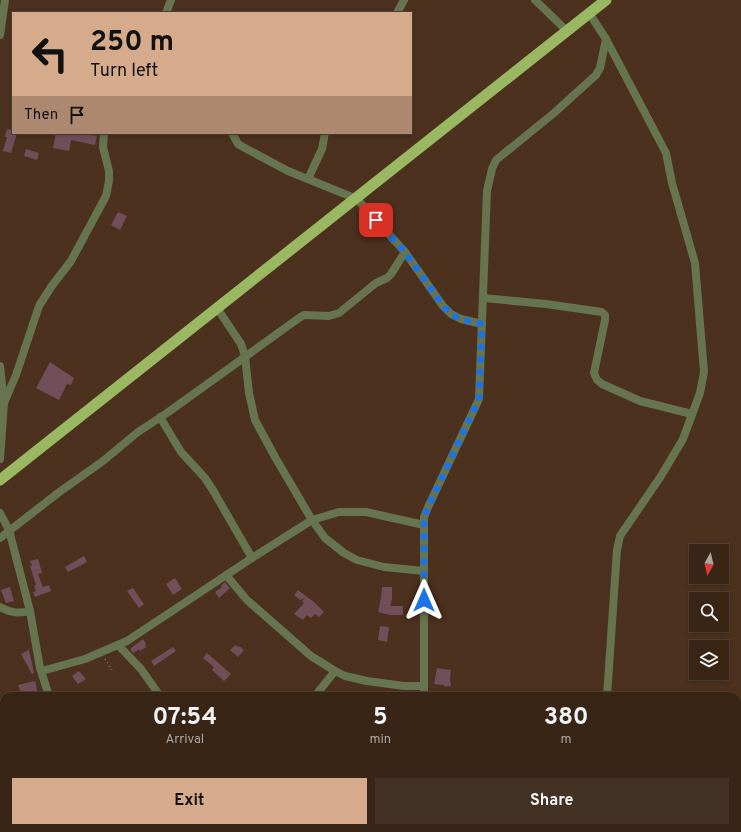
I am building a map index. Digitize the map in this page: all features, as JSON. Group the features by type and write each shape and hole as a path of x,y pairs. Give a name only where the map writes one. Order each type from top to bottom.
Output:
{"highway":[{"path":"0,480 357,199 606,0"}],"street":[{"path":"0,35 5,0"},
{"path":"166,12 171,0"},
{"path":"398,12 404,0"},
{"path":"535,0 567,31"},
{"path":"590,13 606,39 666,154 672,183 695,263 704,372 703,382 683,439 661,476 620,536 617,550 607,692"},
{"path":"424,692 424,517 479,399 486,191 492,169 496,160 554,114 596,76 600,68 606,39"},
{"path":"4,404 16,375 38,306 71,261 106,196 109,181 109,170 103,147 104,134"},
{"path":"233,134 238,144 288,171 357,199 405,252 443,306 451,314 460,319 482,324"},
{"path":"308,179 322,149 325,134"},
{"path":"0,538 58,493 103,461 138,432 304,315 329,316 339,313 376,283 387,278 405,252"},
{"path":"483,298 546,304 602,312 605,315 605,320 594,373 597,380 602,384 640,401 692,414"},
{"path":"217,308 241,344 245,356 249,393 255,420 312,520 325,538 344,553 357,560 384,567 424,571"},
{"path":"0,366 4,404 0,459"},
{"path":"160,417 181,452 205,478 252,558"},
{"path":"42,671 79,661 118,645 139,634 226,574 312,520 339,512 366,512 424,525"},
{"path":"0,513 9,530 30,611 42,671 48,692"},
{"path":"226,574 247,600 311,656 335,671 345,676 380,683 404,686 424,686"},
{"path":"0,607 19,614 30,611"},
{"path":"118,645 141,669 157,692"},
{"path":"318,692 335,671"}],"path":[{"path":"101,652 112,670"}],"building":[{"path":"7,129 12,130 12,134 17,134 11,153 3,151 7,137 5,137"},
{"path":"56,134 89,134 97,136 95,145 71,140 69,151 53,148"},
{"path":"26,149 39,153 37,160 24,156"},
{"path":"118,212 127,216 120,230 111,225"},
{"path":"50,362 74,378 71,385 67,384 59,400 36,388"},
{"path":"84,556 87,562 68,572 65,567"},
{"path":"38,559 42,573 38,574 43,587 49,585 51,591 35,597 33,592 36,591 34,586 36,585 30,566 32,566 30,561"},
{"path":"175,578 182,589 173,595 166,584"},
{"path":"225,582 230,588 219,598 215,592 222,587 221,586"},
{"path":"10,587 14,601 6,603 1,590"},
{"path":"382,587 392,587 392,599 390,606 403,606 403,615 390,615 378,612"},
{"path":"133,588 144,604 139,608 127,591"},
{"path":"298,590 324,612 319,617 315,614 311,618 307,615 303,620 294,614 304,603 302,601 305,598 300,600 294,595"},
{"path":"380,626 389,627 387,642 378,640"},
{"path":"143,639 146,647 133,653 130,649"},
{"path":"235,645 244,650 238,657 230,650"},
{"path":"173,647 176,651 154,666 151,661"},
{"path":"29,650 34,673 32,674 21,654"},
{"path":"207,653 231,674 224,681 212,670 214,667 203,658"},
{"path":"437,668 451,670 451,686 445,687 444,685 434,684"},
{"path":"79,671 86,679 78,684 72,676"},
{"path":"35,681 38,692 21,692 18,685"}],"route":[{"path":"376,220 405,252 443,306 451,314 460,319 482,324 479,399 424,517 424,600"}]}
